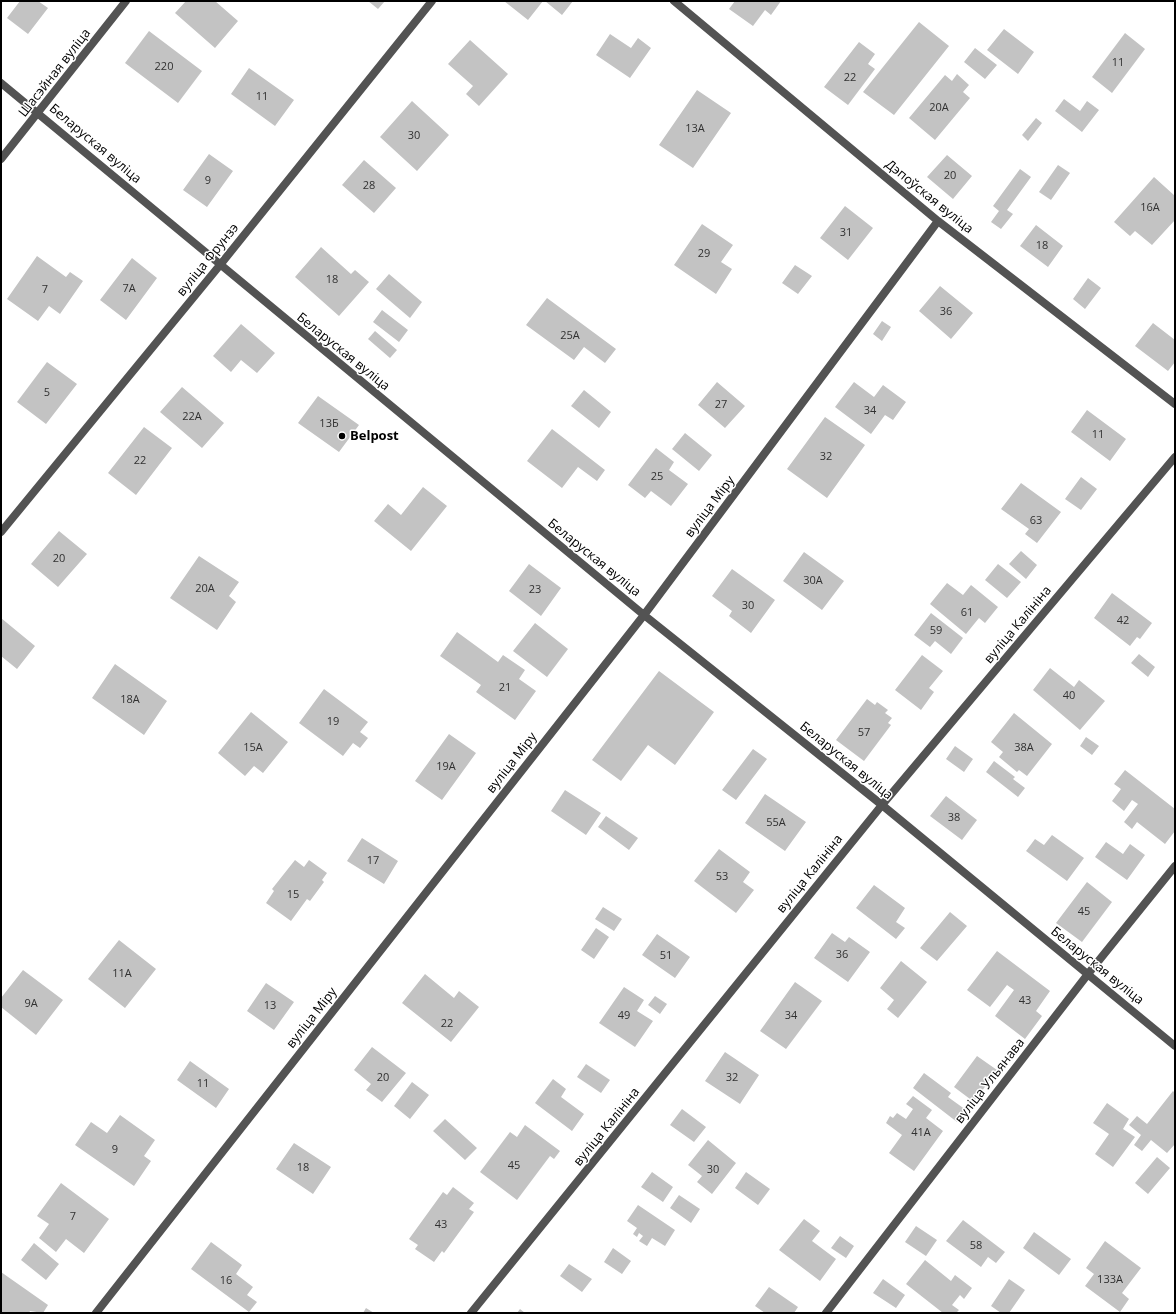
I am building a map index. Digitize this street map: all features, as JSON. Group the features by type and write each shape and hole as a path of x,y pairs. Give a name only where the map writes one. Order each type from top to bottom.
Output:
{"street":[{"name":"Шасэйная вуліца","path":"1,159 39,113 126,1"},
{"name":"вуліца Фрунзэ","path":"1,532 220,265 432,1"},
{"name":"Дэпоўская вуліца","path":"674,1 938,221 1175,404"},
{"name":"Беларуская вуліца","path":"1,83 644,615 882,805 1175,1046"},
{"name":"вуліца Міру","path":"96,1313 644,615 938,221"},
{"name":"вуліца Калініна","path":"472,1313 882,805 1175,457"},
{"name":"вуліца Ульянава","path":"826,1313 1088,974 1175,866"}],"building":[{"path":"20,1 38,1 48,8 28,34 7,18"},
{"path":"186,1 215,1 238,21 215,48 175,13"},
{"path":"368,1 385,1 378,9"},
{"path":"504,1 543,1 528,20"},
{"path":"545,1 573,1 562,15"},
{"path":"735,1 781,1 771,15 765,10 753,26 729,9"},
{"path":"919,22 949,46 894,115 863,92"},
{"path":"1004,29 1034,52 1018,74 987,50"},
{"path":"149,31 202,71 178,103 125,63"},
{"path":"1125,33 1145,49 1112,93 1092,77"},
{"path":"610,34 631,48 638,38 651,48 630,78 596,55"},
{"path":"470,40 508,74 479,106 466,94 473,86 448,64"},
{"path":"859,42 875,54 868,64 875,69 848,105 824,87"},
{"path":"975,48 997,65 985,79 964,62"},
{"path":"249,68 294,100 275,126 231,94"},
{"path":"957,74 969,85 963,92 970,98 935,140 909,118 945,75 952,81"},
{"path":"697,90 731,113 693,168 659,145"},
{"path":"1064,99 1080,111 1087,101 1099,110 1082,132 1055,111"},
{"path":"412,101 449,135 417,171 380,137"},
{"path":"1036,118 1042,123 1028,141 1022,135"},
{"path":"209,154 233,171 207,207 183,190"},
{"path":"947,155 972,176 953,199 927,177"},
{"path":"364,160 396,188 374,213 342,185"},
{"path":"1058,165 1070,173 1051,200 1039,192"},
{"path":"1020,169 1031,177 1007,210 1013,214 1001,229 991,222 999,211 993,206"},
{"path":"1154,177 1175,196 1175,220 1152,245 1135,231 1130,236 1114,222"},
{"path":"845,206 873,228 848,260 820,238"},
{"path":"702,224 733,245 721,262 732,269 716,294 674,265"},
{"path":"1036,225 1063,246 1048,267 1020,246"},
{"path":"321,247 351,274 355,270 369,282 339,316 295,277"},
{"path":"37,256 66,277 70,272 83,281 60,314 49,306 38,321 7,299"},
{"path":"132,258 157,278 126,320 100,300"},
{"path":"795,265 812,276 798,294 782,283"},
{"path":"389,274 422,302 410,318 376,289"},
{"path":"1088,278 1101,288 1085,309 1073,299"},
{"path":"940,286 973,313 951,339 919,311"},
{"path":"547,298 616,349 605,363 584,347 574,360 526,325"},
{"path":"382,310 408,330 399,342 373,322"},
{"path":"882,321 891,327 882,341 873,334"},
{"path":"1153,323 1175,340 1175,362 1168,371 1135,346"},
{"path":"241,324 275,353 257,373 241,360 231,372 213,356"},
{"path":"375,331 397,350 390,358 368,339"},
{"path":"47,362 77,384 46,424 17,402"},
{"path":"717,382 745,406 725,428 698,405"},
{"path":"854,382 874,397 883,385 906,402 893,420 885,415 871,434 835,407"},
{"path":"182,387 224,423 202,448 160,412"},
{"path":"584,390 611,412 599,428 571,406"},
{"path":"318,396 359,425 339,452 298,423"},
{"path":"1087,410 1126,439 1110,461 1071,432"},
{"path":"825,417 865,445 827,498 787,469"},
{"path":"144,427 172,448 136,495 108,473"},
{"path":"552,429 605,470 597,481 578,467 562,488 527,461"},
{"path":"685,433 712,455 699,471 672,449"},
{"path":"656,448 674,462 669,470 688,484 671,506 651,491 645,498 628,485"},
{"path":"1081,477 1097,489 1081,510 1065,499"},
{"path":"1021,483 1061,512 1037,543 1025,534 1029,529 1001,509"},
{"path":"423,487 447,506 411,551 374,521 388,504 401,515"},
{"path":"59,531 87,554 58,587 31,564"},
{"path":"1021,551 1037,565 1026,579 1009,564"},
{"path":"804,552 844,581 822,610 783,581"},
{"path":"199,556 239,582 229,596 236,602 217,630 170,598"},
{"path":"529,564 561,588 541,616 509,591"},
{"path":"998,564 1021,582 1007,598 985,580"},
{"path":"732,569 775,600 751,633 729,616 732,611 712,596"},
{"path":"947,583 963,595 971,585 998,607 985,623 979,618 966,634 930,604"},
{"path":"1112,593 1152,623 1140,639 1137,637 1130,646 1094,618"},
{"path":"931,613 963,638 951,654 935,641 930,647 914,635"},
{"path":"1,618 35,646 17,669 1,656"},
{"path":"535,623 568,649 547,677 513,651"},
{"path":"457,632 498,662 503,655 525,670 519,679 536,691 515,720 476,692 481,685 440,656"},
{"path":"1139,654 1155,667 1148,677 1131,663"},
{"path":"922,655 943,671 929,688 934,692 921,710 895,690"},
{"path":"115,664 167,701 144,735 92,698"},
{"path":"1050,668 1074,687 1079,680 1105,701 1080,730 1033,690"},
{"path":"659,671 714,712 675,765 648,745 621,781 592,760"},
{"path":"324,689 368,722 360,732 368,738 360,748 353,743 343,756 299,723"},
{"path":"867,699 875,705 877,702 888,710 885,713 892,718 888,723 891,725 864,761 836,740"},
{"path":"251,712 288,742 263,773 254,766 245,776 218,753"},
{"path":"1014,713 1052,744 1027,776 1019,770 1017,772 999,757 1003,752 991,742"},
{"path":"449,734 476,753 442,800 415,781"},
{"path":"1086,737 1099,746 1092,755 1080,746"},
{"path":"955,746 973,759 964,772 946,759"},
{"path":"753,749 767,759 736,800 722,790"},
{"path":"994,761 1015,777 1013,779 1025,788 1018,797 986,772"},
{"path":"1125,770 1175,809 1175,831 1165,844 1137,822 1132,829 1124,822 1138,804 1132,800 1124,811 1112,801 1121,789 1114,784"},
{"path":"565,790 601,813 586,835 551,811"},
{"path":"765,794 806,822 785,851 745,823"},
{"path":"946,796 977,820 962,840 930,816"},
{"path":"606,816 638,838 629,850 598,827"},
{"path":"1052,835 1084,858 1067,881 1026,851 1035,839 1044,845"},
{"path":"362,838 398,861 384,884 347,861"},
{"path":"1106,842 1123,854 1130,844 1145,855 1127,880 1095,857"},
{"path":"719,849 750,872 743,882 754,890 736,913 694,881"},
{"path":"295,860 304,867 309,860 327,873 322,880 324,882 310,901 307,899 291,921 266,903 274,891 272,889"},
{"path":"1087,882 1112,902 1082,942 1056,923"},
{"path":"874,885 905,908 896,922 905,928 896,939 856,908"},
{"path":"603,907 622,919 614,931 595,919"},
{"path":"950,912 967,926 937,961 920,948"},
{"path":"596,928 609,937 594,959 581,950"},
{"path":"832,933 845,942 849,937 870,952 848,982 814,958"},
{"path":"657,934 690,957 675,978 642,955"},
{"path":"119,940 156,969 125,1008 88,979"},
{"path":"997,951 1050,991 1036,1011 1042,1016 1025,1039 995,1016 1014,990 1007,985 990,1007 967,990"},
{"path":"901,961 927,982 898,1018 887,1009 894,1000 880,988"},
{"path":"23,970 63,1000 36,1035 1,1007 1,998"},
{"path":"425,974 454,998 459,991 479,1007 451,1042 402,1003"},
{"path":"795,982 822,1001 786,1049 760,1031"},
{"path":"266,983 294,1002 274,1030 247,1011"},
{"path":"624,987 644,1000 637,1011 653,1021 635,1047 599,1023"},
{"path":"655,996 667,1004 660,1014 648,1005"},
{"path":"372,1047 406,1073 382,1102 366,1090 371,1084 354,1070"},
{"path":"725,1052 759,1075 740,1104 705,1081"},
{"path":"977,1056 997,1070 974,1102 954,1087"},
{"path":"190,1061 229,1089 216,1108 177,1080"},
{"path":"586,1064 610,1080 601,1093 577,1077"},
{"path":"924,1073 951,1093 948,1097 966,1110 957,1122 913,1088"},
{"path":"553,1079 566,1089 561,1097 584,1114 572,1131 535,1103"},
{"path":"412,1082 429,1095 410,1119 394,1106"},
{"path":"1173,1091 1175,1093 1175,1144 1167,1153 1151,1140 1142,1151 1134,1145 1141,1135 1129,1125 1137,1116 1147,1124"},
{"path":"913,1096 932,1110 926,1118 943,1131 914,1171 889,1153 902,1135 886,1123 890,1116 893,1118 897,1113 906,1119 913,1109 906,1104"},
{"path":"1107,1103 1129,1119 1123,1129 1135,1137 1113,1167 1095,1154 1109,1134 1093,1123"},
{"path":"682,1109 706,1127 694,1142 670,1125"},
{"path":"120,1115 155,1140 144,1156 151,1161 134,1186 75,1145 91,1122 107,1133"},
{"path":"445,1119 477,1148 465,1160 433,1131"},
{"path":"525,1125 560,1151 554,1159 550,1156 517,1200 480,1172 510,1132 517,1137"},
{"path":"708,1140 736,1163 712,1194 697,1182 702,1176 688,1165"},
{"path":"294,1143 331,1167 313,1194 276,1169"},
{"path":"1157,1157 1170,1168 1148,1194 1135,1183"},
{"path":"652,1172 673,1187 663,1202 641,1187"},
{"path":"746,1172 770,1189 758,1205 735,1188"},
{"path":"61,1183 109,1219 84,1253 66,1239 56,1252 39,1238 49,1224 37,1216"},
{"path":"453,1187 474,1203 469,1209 474,1212 444,1253 442,1251 434,1262 415,1249 418,1245 409,1239 443,1192 447,1195"},
{"path":"679,1195 700,1209 691,1223 670,1208"},
{"path":"638,1205 675,1230 665,1246 652,1238 647,1246 639,1241 643,1236 639,1233 637,1237 633,1234 637,1228 627,1221"},
{"path":"804,1219 820,1231 812,1241 836,1259 820,1281 779,1250"},
{"path":"963,1220 1005,1252 996,1263 988,1257 981,1267 946,1241"},
{"path":"916,1226 937,1240 926,1256 905,1242"},
{"path":"1034,1232 1071,1259 1059,1275 1023,1248"},
{"path":"840,1236 854,1246 846,1258 831,1248"},
{"path":"1105,1241 1141,1268 1122,1293 1129,1299 1120,1312 1085,1286 1094,1274 1086,1268"},
{"path":"211,1242 242,1265 236,1274 253,1287 247,1295 257,1302 249,1312 191,1269"},
{"path":"34,1243 59,1264 46,1280 21,1260"},
{"path":"613,1248 631,1261 622,1274 604,1262"},
{"path":"925,1260 951,1281 955,1275 972,1288 964,1299 960,1295 952,1305 959,1310 956,1313 943,1313 906,1284"},
{"path":"569,1264 592,1279 582,1292 560,1276"},
{"path":"1,1272 48,1305 43,1313 30,1311 29,1313 1,1313"},
{"path":"883,1279 905,1295 896,1308 873,1293"},
{"path":"1009,1279 1025,1290 1009,1313 1001,1313 991,1306"},
{"path":"769,1287 798,1307 794,1313 765,1313 755,1306"},
{"path":"366,1308 374,1313 363,1313"},
{"path":"520,1309 525,1313 517,1313"}],"place":[{"name":"Belpost","path":"342,436"}]}
